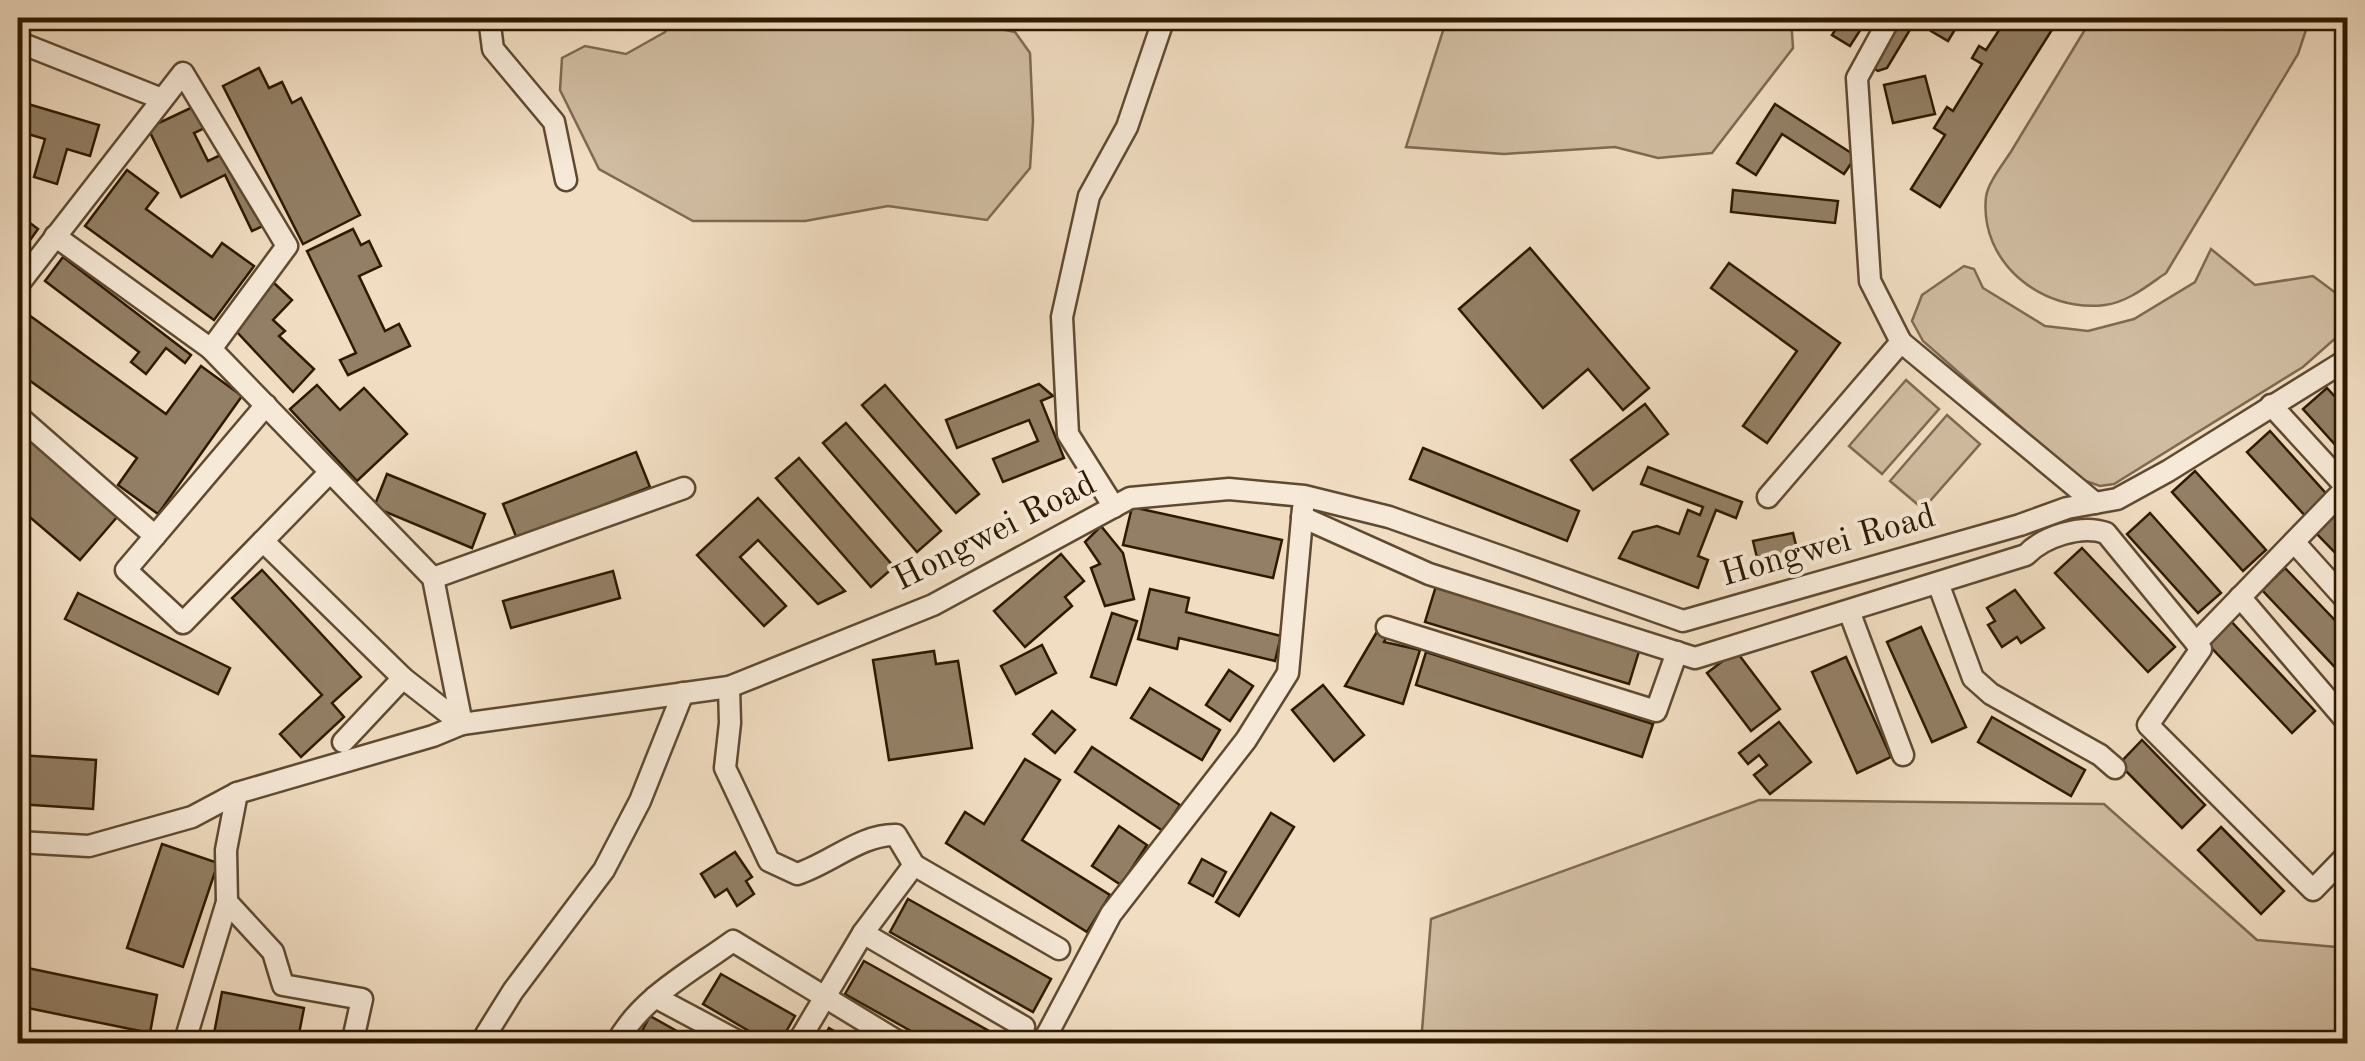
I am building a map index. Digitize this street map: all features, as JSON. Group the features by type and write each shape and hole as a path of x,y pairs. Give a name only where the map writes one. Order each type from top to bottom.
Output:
{"street":[{"path":"489,18 493,49 554,122 566,180"},
{"path":"1114,507 1068,434 1062,317 1089,196 1128,128 1164,18"},
{"path":"1890,18 1857,78 1870,280 1900,342 2095,503"},
{"path":"18,42 162,99"},
{"path":"18,285 183,73 287,246 212,349"},
{"path":"55,236 212,349 433,578 462,724"},
{"path":"1768,497 1900,342"},
{"name":"Hongwei Road","path":"18,842 89,846 192,817 237,792 433,736 462,724 729,687 933,605 1130,498 1228,489 1303,506 1390,517 1682,621 2020,526 2068,508 2117,498 2168,471 2348,359"},
{"path":"2196,643 2347,488 2271,404"},
{"path":"266,405 126,570 183,623 330,472"},
{"path":"18,416 155,536"},
{"path":"433,578 684,488"},
{"path":"1042,1044 1110,914 1246,740 1288,672 1303,506 1430,574 1695,658 2026,555 2037,543 2092,527 2106,532 2202,649 2148,724 2313,890 2348,854"},
{"path":"263,540 402,678 462,724"},
{"path":"2294,542 2348,602"},
{"path":"1938,583 1973,678 1991,694 2100,755 2115,768"},
{"path":"2240,597 2348,723"},
{"path":"1849,611 1903,756"},
{"path":"1387,628 1656,711 1677,652"},
{"path":"344,742 402,678"},
{"path":"729,687 725,768 769,861 797,874 878,834 896,835 914,865 1059,949"},
{"path":"480,1044 513,991 604,870 640,802 683,693"},
{"path":"184,1044 228,902 226,850 237,792"},
{"path":"798,1044 863,933 914,865"},
{"path":"228,902 272,952 284,985 362,999 352,1044"},
{"path":"863,933 1024,1027"},
{"path":"616,1044 627,1022 733,941 902,1044"},
{"path":"655,998 742,1044"}],"shaded area":[{"path":"676,18 947,18 1015,32 1030,53 1030,168 987,220 888,206 805,221 693,221 599,169 560,90 562,58 585,46 626,54 665,32"},
{"path":"1447,18 1791,18 1793,48 1712,153 1658,158 1615,147 1504,154 1406,147"},
{"path":"2092,18 2307,18 2298,54 2166,273 2122,301 2105,305 2059,301 2038,292 2004,262 1987,221 1986,197 1993,179"},
{"path":"2211,249 2255,285 2313,276 2348,302 2347,328 2303,367 2114,484 2100,486 2080,479 1923,341 1912,321 1922,295 1964,266 1974,269 1983,288 2045,326 2088,331 2134,319 2195,282"},
{"path":"1906,380 1939,409 1882,474 1849,446"},
{"path":"1947,415 1980,444 1923,509 1890,481"},
{"path":"1759,800 2104,804 2257,940 2347,948 2347,1043 1421,1043 1431,919"}],"building":[{"path":"1843,18 1868,18 1850,46 1832,35"},
{"path":"1896,18 1917,18 1887,68 1878,71 1868,65"},
{"path":"1939,18 1962,18 1948,41 1931,31"},
{"path":"2007,18 2043,18 2055,25 1940,207 1911,189 1945,135 1934,128 1947,107 1953,111 1982,64 1972,58 1979,46 1986,50"},
{"path":"259,68 269,88 282,82 292,103 301,98 360,215 303,244 223,86"},
{"path":"1925,76 1935,114 1893,123 1884,85"},
{"path":"18,101 99,125 90,156 67,149 57,184 34,177 45,139 18,131"},
{"path":"1775,104 1856,156 1844,174 1782,134 1756,175 1737,163"},
{"path":"197,105 207,127 194,133 208,161 227,152 263,226 252,231 225,175 181,197 148,128"},
{"path":"127,170 158,193 146,209 212,257 222,243 254,266 214,320 85,226"},
{"path":"1733,190 1838,201 1835,223 1731,212"},
{"path":"18,214 38,229 18,257"},
{"path":"353,229 361,245 369,241 381,266 359,276 385,331 399,324 410,346 348,375 340,360 356,353 307,251"},
{"path":"1530,248 1649,388 1623,410 1588,369 1543,408 1459,309"},
{"path":"63,257 191,355 185,363 166,348 146,374 131,362 139,352 45,281"},
{"path":"1729,263 1840,343 1767,443 1743,426 1797,351 1711,288"},
{"path":"273,282 292,300 273,320 285,331 279,336 314,369 293,392 236,331"},
{"path":"22,310 166,414 201,366 242,396 158,514 118,485 137,458 18,372 18,316"},
{"path":"1039,384 1053,396 1041,401 1064,458 1003,482 993,459 1038,441 1029,420 957,448 946,420"},
{"path":"317,385 340,410 364,388 407,434 357,481 290,409"},
{"path":"885,385 979,494 956,513 862,405"},
{"path":"2327,388 2348,411 2348,459 2303,409"},
{"path":"1645,404 1668,434 1593,490 1571,460"},
{"path":"846,423 941,531 917,552 823,443"},
{"path":"18,429 118,516 80,560 18,507"},
{"path":"2270,431 2331,499 2308,519 2247,452"},
{"path":"1423,448 1579,511 1567,541 1410,479"},
{"path":"636,452 650,487 517,539 503,504"},
{"path":"799,458 894,567 871,587 776,478"},
{"path":"1648,467 1742,502 1736,518 1716,510 1698,556 1708,560 1698,588 1619,558 1633,532 1657,526 1679,534 1688,510 1700,515 1703,507 1641,484"},
{"path":"2195,471 2266,550 2243,571 2172,492"},
{"path":"387,474 485,514 472,548 374,507"},
{"path":"758,498 845,591 818,604 758,540 740,557 786,606 764,626 697,555"},
{"path":"1132,507 1282,540 1273,578 1123,545"},
{"path":"2339,511 2348,520 2345,563 2316,533"},
{"path":"2150,513 2221,593 2198,613 2127,534"},
{"path":"1101,526 1123,553 1134,599 1105,606 1091,568 1100,564 1085,542"},
{"path":"1793,533 1799,557 1759,566 1753,541"},
{"path":"2082,548 2175,647 2148,672 2055,573"},
{"path":"1061,554 1084,581 1065,597 1072,606 1025,647 994,611"},
{"path":"2285,568 2348,634 2348,681 2262,590"},
{"path":"262,570 361,677 332,703 344,717 301,757 280,734 322,695 232,598"},
{"path":"613,571 620,598 511,628 503,601"},
{"path":"1436,586 1640,648 1629,684 1425,622"},
{"path":"1150,589 1189,598 1186,612 1281,636 1275,661 1179,638 1177,649 1138,639"},
{"path":"2015,590 2044,628 2021,643 2017,637 2002,647 1988,625 1995,621 1987,608"},
{"path":"78,593 230,668 218,694 65,619"},
{"path":"1112,613 1137,621 1116,685 1091,677"},
{"path":"2229,619 2315,711 2292,733 2205,641"},
{"path":"1921,627 1966,727 1932,742 1887,642"},
{"path":"1378,630 1388,635 1384,642 1420,650 1403,704 1345,686"},
{"path":"1042,645 1056,673 1016,694 1001,666"},
{"path":"934,651 936,664 958,661 972,748 889,760 873,660"},
{"path":"1736,651 1780,709 1751,731 1707,673"},
{"path":"1426,652 1653,724 1642,757 1416,685"},
{"path":"1846,657 1891,757 1857,773 1812,672"},
{"path":"1229,670 1253,686 1230,721 1206,705"},
{"path":"1323,685 1364,735 1334,761 1292,710"},
{"path":"1150,688 1220,730 1202,760 1131,718"},
{"path":"1052,711 1075,730 1055,753 1033,734"},
{"path":"1992,717 2085,770 2071,796 1978,742"},
{"path":"1779,722 1811,762 1770,794 1754,775 1767,765 1759,755 1748,764 1739,753"},
{"path":"2142,740 2205,805 2182,828 2119,764"},
{"path":"1092,747 1180,805 1163,831 1075,772"},
{"path":"18,755 96,760 93,809 18,804"},
{"path":"1025,759 1060,780 1022,840 1110,895 1087,932 946,843 965,812 984,824"},
{"path":"1271,813 1294,827 1239,916 1216,902"},
{"path":"1119,826 1147,845 1121,885 1092,866"},
{"path":"2221,827 2284,891 2261,914 2198,850"},
{"path":"162,844 218,863 183,967 127,948"},
{"path":"735,852 752,877 746,881 754,894 737,906 727,889 715,897 701,874"},
{"path":"1202,859 1226,872 1213,896 1189,883"},
{"path":"908,899 1051,979 1033,1012 890,932"},
{"path":"864,961 1007,1041 934,1044 845,994"},
{"path":"18,966 157,995 150,1033 18,1006"},
{"path":"721,974 795,1016 779,1044 771,1044 703,1004"},
{"path":"222,992 304,1008 297,1044 212,1044"},
{"path":"650,1016 700,1044 635,1044"},
{"path":"829,1028 857,1044 820,1044"}]}
